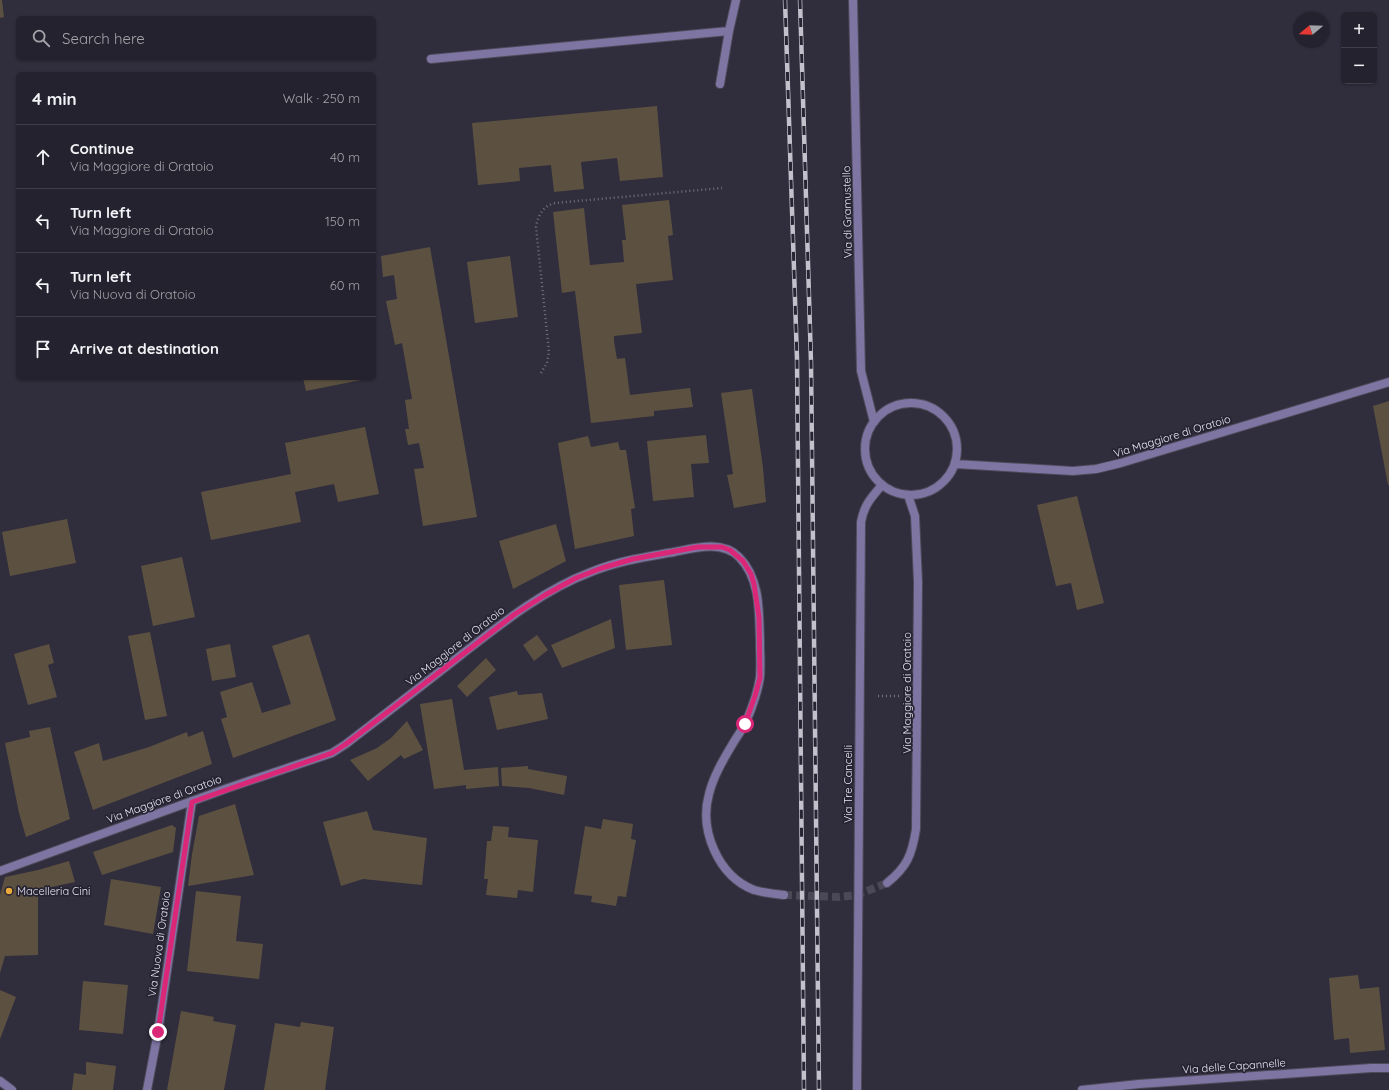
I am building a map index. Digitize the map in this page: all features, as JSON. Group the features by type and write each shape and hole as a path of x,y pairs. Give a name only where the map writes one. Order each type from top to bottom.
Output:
{"street":[{"path":"720,84 736,0"},
{"name":"Via di Gramustello","path":"853,0 861,371 874,422"},
{"path":"431,59 729,31"},
{"name":"Via Maggiore di Oratoio","path":"955,464 1073,471 1096,469 1122,464 1389,382"},
{"path":"910,403 924,404 938,411 948,422 955,435 957,449 955,464 949,476 940,485 929,492 917,495 908,495 893,491 882,485 873,475 867,462 865,448 867,434 874,422 883,412 895,405 910,403"},
{"name":"Via Tre Cancelli","path":"857,1090 861,522 863,510 866,504 882,485"},
{"name":"Via Maggiore di Oratoio","path":"887,883 902,870 909,858 914,843 916,821 918,582 915,516 908,495"},
{"name":"Via Maggiore di Oratoio","path":"0,871 332,753 358,735 515,614 576,578 590,572 633,559 698,547 722,547 730,550 743,561 751,574 754,584 759,617 760,678 745,724 719,766 708,794 706,806 707,830 710,842 718,857 726,869 740,882 755,890 784,895"},
{"name":"Via Nuova di Oratoio","path":"147,1090 158,1032 192,802"},
{"name":"Via delle Capannelle","path":"1082,1090 1138,1084 1389,1068"},
{"path":"0,1081 12,1090"}],"path":[{"path":"541,373 547,363 549,352 536,227 542,210 555,203 722,188"},
{"path":"859,696 918,696"}],"building":[{"path":"0,0 2,0 4,17 0,18"},
{"path":"657,106 663,177 620,181 617,158 581,162 584,189 554,192 551,165 519,168 520,181 478,185 472,123"},
{"path":"669,200 673,235 668,236 673,280 636,284 642,333 614,336 614,341 617,359 625,358 630,395 690,388 693,407 654,411 654,416 591,423 575,291 562,293 553,212 584,208 590,265 624,262 622,240 626,240 622,205"},
{"path":"430,247 477,517 423,526 414,469 424,468 419,443 408,445 405,429 409,429 405,400 412,399 402,343 395,345 386,301 397,299 394,275 383,277 381,256"},
{"path":"510,256 518,317 475,323 467,262"},
{"path":"303,380 361,380 306,391"},
{"path":"752,389 763,468 766,502 734,508 727,475 733,474 721,393"},
{"path":"1389,401 1389,485 1388,485 1373,406"},
{"path":"365,427 379,494 338,502 334,484 295,492 301,522 211,540 201,492 291,474 285,443"},
{"path":"706,435 709,463 691,464 694,497 653,501 647,441"},
{"path":"588,436 591,447 618,442 620,450 626,450 635,508 631,509 634,536 575,549 558,443"},
{"path":"1077,496 1104,603 1077,610 1071,583 1056,586 1037,505"},
{"path":"67,519 76,563 10,576 2,532"},
{"path":"556,524 566,561 513,589 499,541"},
{"path":"182,557 195,617 153,626 141,566"},
{"path":"664,580 672,645 626,650 619,585"},
{"path":"611,619 615,648 562,668 551,645"},
{"path":"150,632 167,716 145,720 128,636"},
{"path":"309,634 336,720 233,758 221,719 227,717 220,692 252,682 262,713 291,704 272,646"},
{"path":"537,635 548,650 534,661 523,645"},
{"path":"49,644 54,663 48,665 57,697 28,705 14,654"},
{"path":"230,644 236,677 212,681 206,649"},
{"path":"486,658 496,670 467,697 457,686"},
{"path":"517,691 518,695 542,693 548,719 497,730 489,697"},
{"path":"452,699 464,770 498,767 499,786 466,789 466,785 434,789 420,704"},
{"path":"407,721 423,750 404,759 401,755 368,781 350,760 377,748 391,738"},
{"path":"50,727 70,819 26,837 19,813 5,743 30,737 29,731"},
{"path":"203,731 212,764 93,810 74,752 99,743 103,761 149,747 187,732 188,737"},
{"path":"528,766 528,769 567,776 564,795 529,788 502,786 501,768"},
{"path":"235,804 254,875 188,886 199,816"},
{"path":"367,811 373,830 427,838 422,885 363,879 341,886 323,822"},
{"path":"603,819 633,824 631,839 636,840 626,897 618,896 616,906 591,902 592,896 574,894 585,826 601,829"},
{"path":"172,825 176,828 173,852 102,875 93,852"},
{"path":"493,826 509,827 508,837 538,840 533,892 518,890 517,898 486,895 488,879 484,879 487,841 491,841"},
{"path":"69,861 75,882 38,890 38,955 5,956 0,973 0,895 5,877 38,870"},
{"path":"111,879 161,887 153,934 104,925"},
{"path":"196,891 241,896 236,941 263,944 259,979 187,971"},
{"path":"1358,975 1360,989 1379,987 1385,1050 1350,1053 1349,1038 1334,1040 1329,978"},
{"path":"83,981 128,985 123,1034 79,1030"},
{"path":"0,990 16,997 0,1039"},
{"path":"181,1011 214,1017 213,1021 236,1025 224,1090 167,1090"},
{"path":"301,1022 334,1027 325,1090 264,1090 275,1023 300,1027"},
{"path":"86,1062 116,1066 113,1090 72,1090 74,1073 86,1075"}],"tunnel":[{"path":"784,895 839,897 857,895 887,883"}],"railway":[{"path":"785,0 797,359 804,1090"},
{"path":"800,0 811,362 819,1090"}],"place":[{"name":"Macelleria Cini","path":"9,891"}],"route":[{"path":"158,1032 192,802 228,788 332,753 346,744 515,614 576,578 602,568 633,559 698,547 722,547 737,555 743,561 751,574 757,596 759,617 760,678 745,724"}]}
